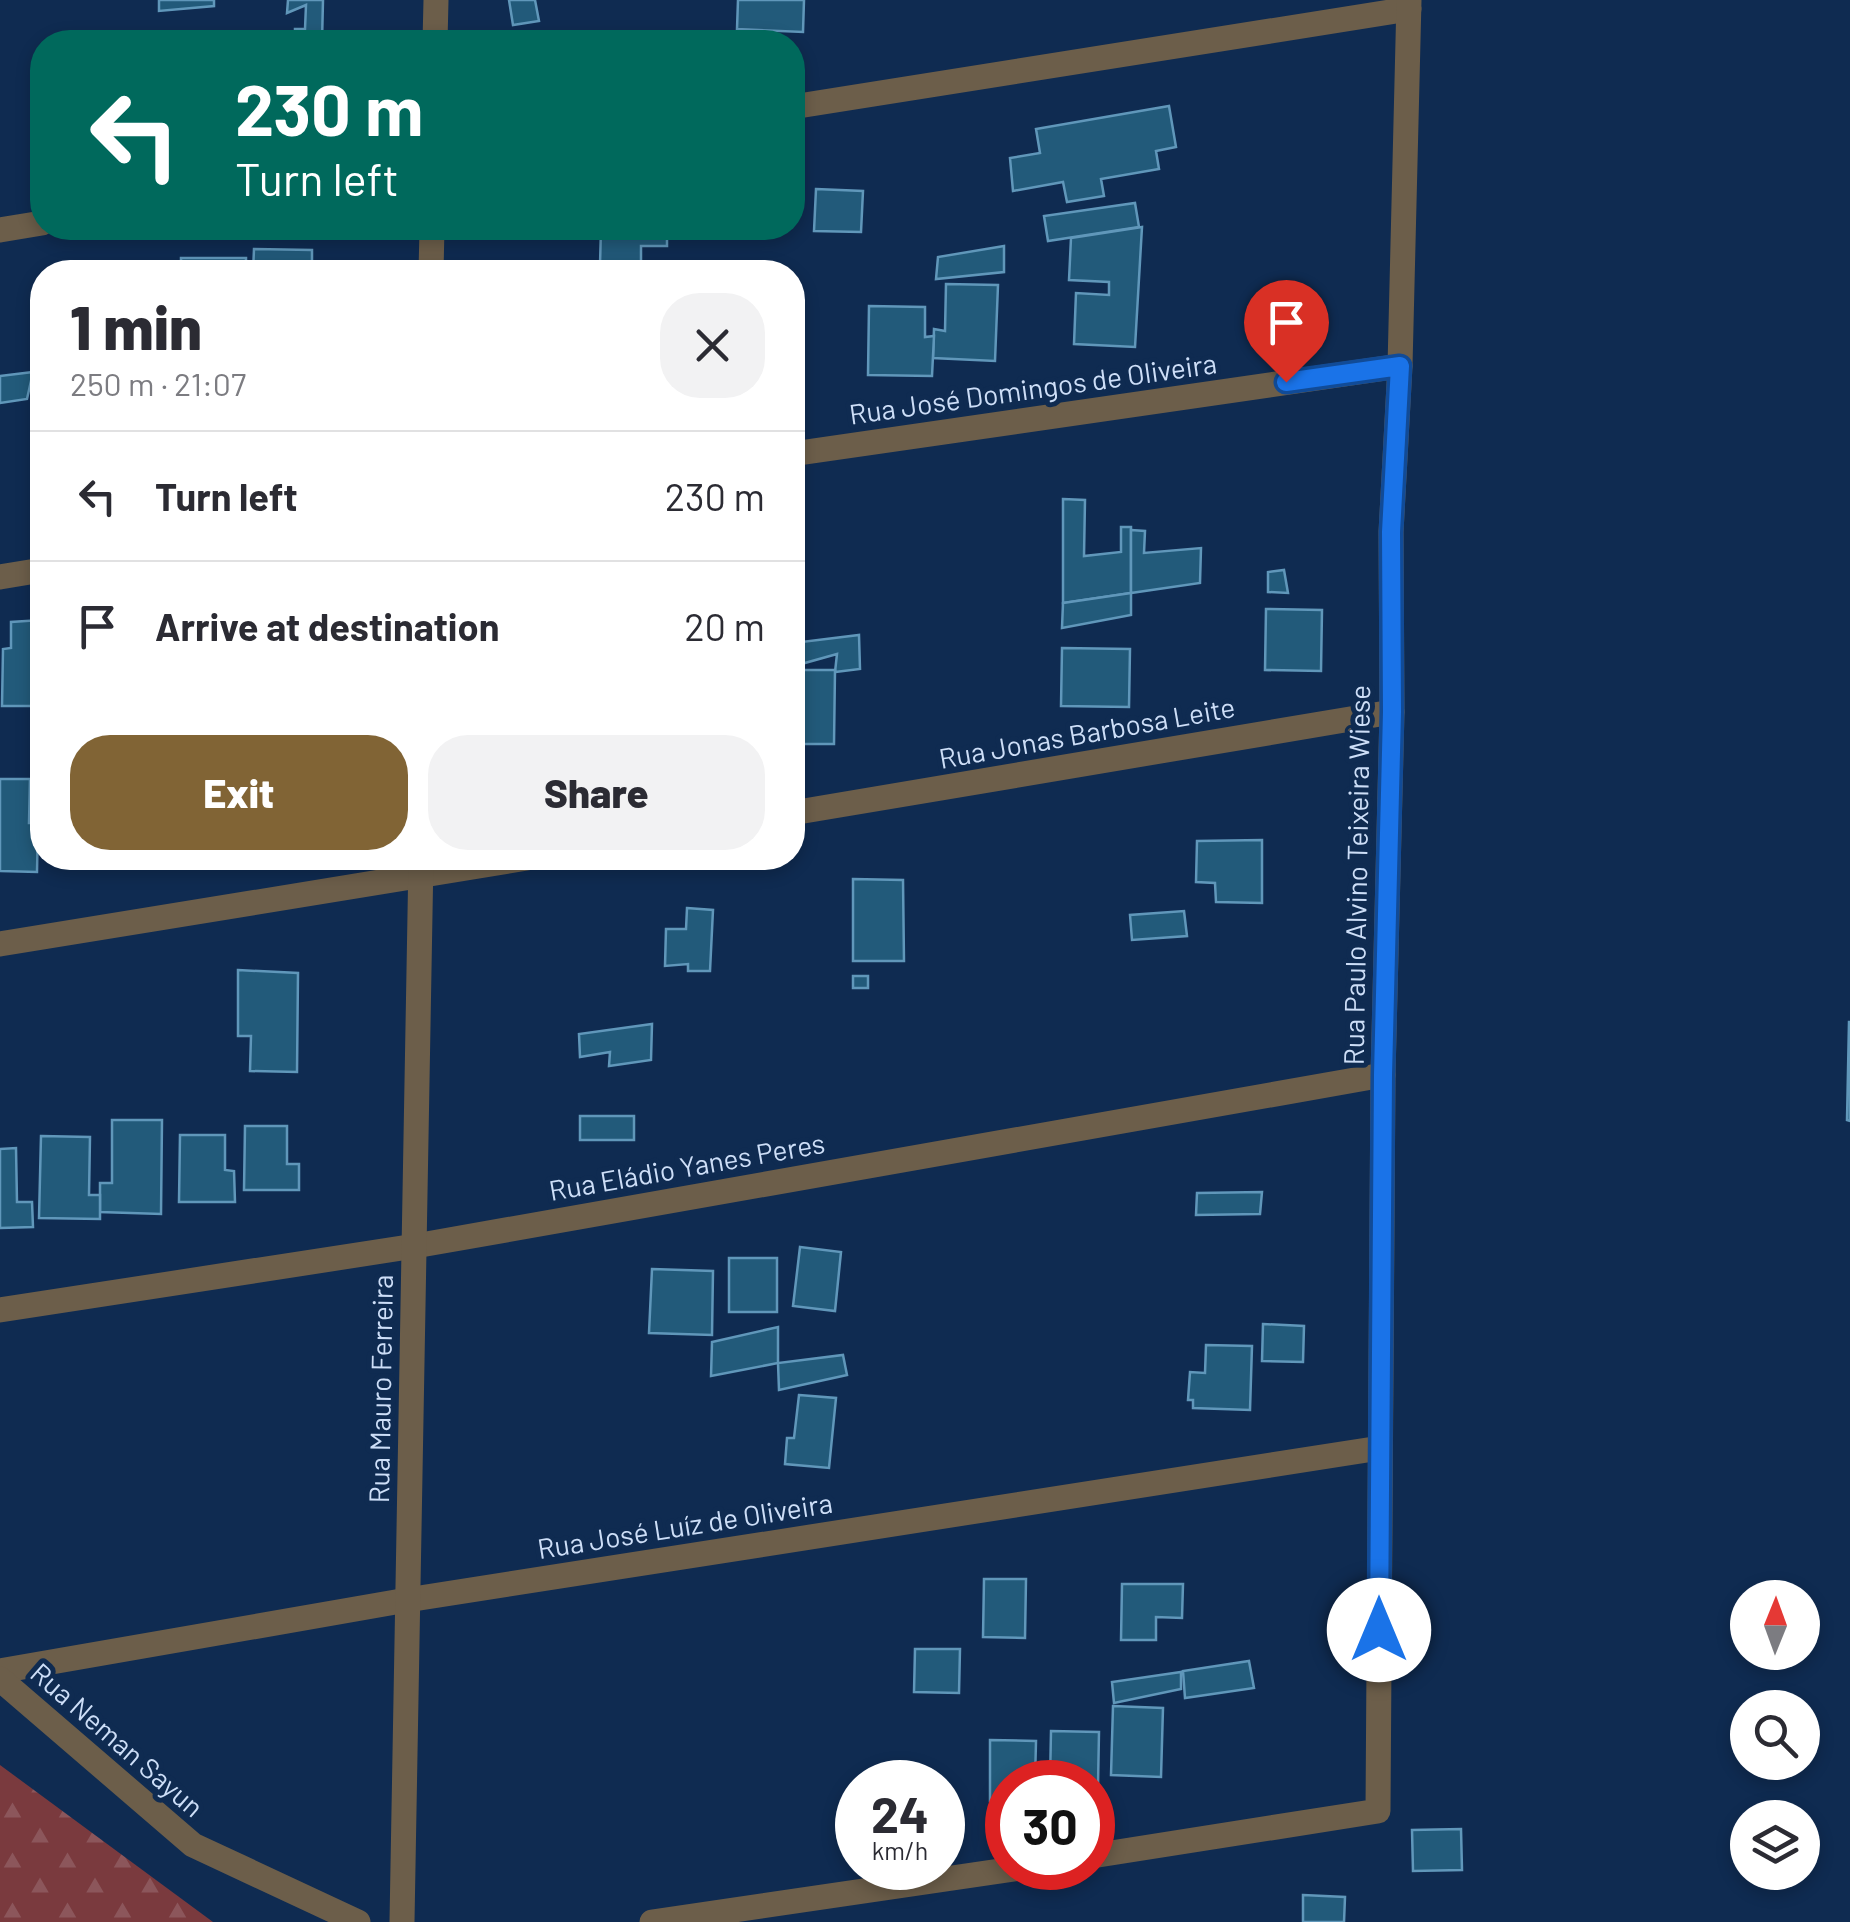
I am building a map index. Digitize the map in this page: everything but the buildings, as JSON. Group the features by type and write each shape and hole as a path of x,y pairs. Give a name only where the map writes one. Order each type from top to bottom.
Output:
{"street":[{"path":"435,30 436,0"},
{"path":"805,105 1409,5"},
{"name":"Rua Paulo Alvino Teixeira Wiese","path":"1115,1852 1378,1811 1391,532 1400,366 1409,5"},
{"path":"0,230 30,226"},
{"name":"Rua José Domingos de Oliveira","path":"805,452 1400,366"},
{"path":"0,576 30,572"},
{"name":"Rua Jonas Barbosa Leite","path":"805,811 1392,712"},
{"path":"0,944 399,870"},
{"name":"Rua Mauro Ferreira","path":"402,1922 421,870"},
{"name":"Rua Eládio Yanes Peres","path":"0,1310 414,1246 1383,1075"},
{"name":"Rua José Luíz de Oliveira","path":"0,1675 407,1600 1380,1448"},
{"name":"Rua Neman Sayun","path":"0,1675 193,1845 358,1922"},
{"path":"652,1922 985,1873"}],"green space":[{"path":"0,1765 213,1922 0,1922"}],"route":[{"path":"1286,382 1400,366 1391,532 1379,1630"}]}
